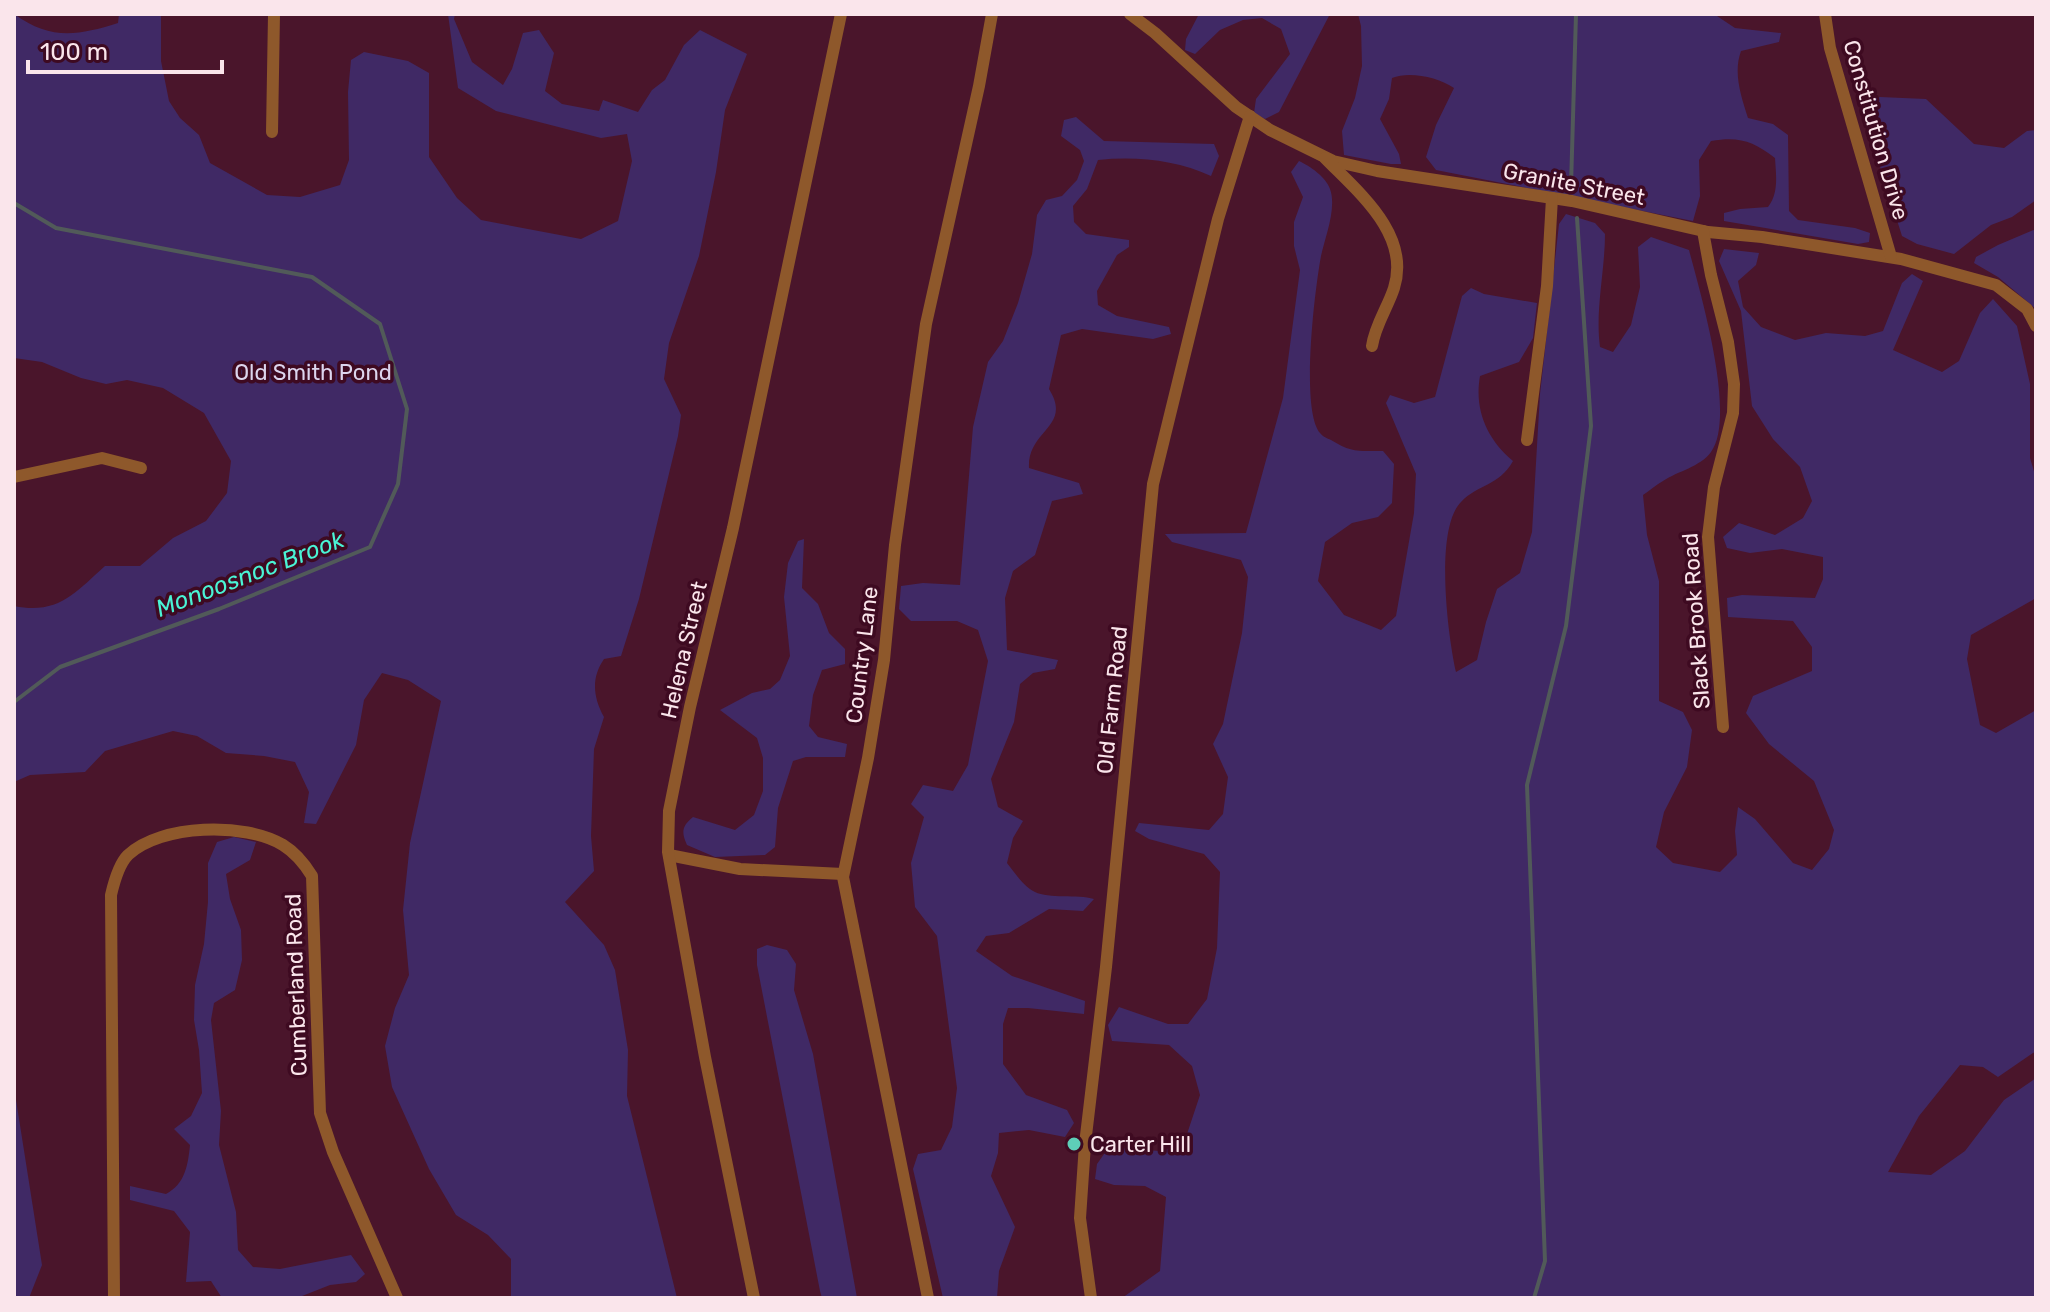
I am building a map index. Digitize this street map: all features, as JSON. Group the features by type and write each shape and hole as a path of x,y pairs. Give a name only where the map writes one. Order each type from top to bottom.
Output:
{"street":[{"path":"272,132 274,14"},
{"name":"Helena Street","path":"754,1298 705,1057 669,855 669,811 690,707 733,528 841,14"},
{"name":"Country Lane","path":"928,1298 843,874 866,769 884,660 895,545 926,324 992,14"},
{"name":"Granite Street","path":"1130,14 1236,107 1270,130 1323,156 1377,171 1552,198 1703,231 1891,257 1996,285 2027,309 2036,326"},
{"name":"Constitution Drive","path":"1825,14 1830,48 1891,257"},
{"name":"Old Farm Road","path":"1091,1298 1080,1218 1084,1159 1153,484 1211,248 1250,116"},
{"path":"1323,156 1370,204 1387,230 1397,254 1395,285 1372,346"},
{"path":"1527,440 1547,286 1552,198"},
{"name":"Slack Brook Road","path":"1703,231 1728,342 1734,384 1733,413 1714,487 1708,537 1723,727"},
{"path":"14,477 102,458 141,468"},
{"name":"Cumberland Road","path":"114,1298 111,895 116,876 128,855 153,840 220,828 280,843 300,858 312,876 320,1113 333,1152 397,1298"},
{"path":"669,855 740,869 843,874"}],"green space":[{"name":"Old Smith Pond","path":"14,14 52,32 77,33 118,23 119,14 161,14 161,61 169,101 180,118 199,135 210,163 267,195 300,197 340,185 349,160 351,60 364,52 408,61 429,73 429,157 457,198 481,220 581,239 618,221 632,161 627,134 601,138 496,111 458,88 448,14 455,14 454,19 472,62 503,85 512,69 523,33 539,30 554,53 545,91 562,104 599,111 603,100 638,112 652,90 665,80 684,45 700,30 747,54 725,110 699,256 669,343 664,379 681,415 639,599 621,656 604,659 595,680 596,695 604,717 594,749 591,836 594,871 565,902 604,945 615,970 628,1050 627,1096 677,1298 511,1298 511,1259 488,1235 456,1215 429,1169 392,1087 385,1046 395,1008 409,975 403,910 410,843 441,701 408,680 382,673 364,700 356,745 316,824 304,823 309,792 295,762 226,753 197,736 173,731 105,751 85,772 30,775 14,782 14,606 43,607 65,600 105,566 140,566 173,538 206,521 227,493 231,461 204,413 163,388 127,380 106,384 81,378 42,362 14,358"},
{"path":"1199,14 1330,14 1279,112 1265,119 1254,113 1256,99 1290,54 1281,29 1262,18 1243,20 1220,30 1195,54 1185,50 1186,39"},
{"path":"1358,14 1714,14 1735,28 1781,33 1779,42 1741,51 1738,76 1748,118 1773,124 1788,135 1789,211 1798,220 1870,233 1869,242 1858,244 1724,221 1724,213 1768,207 1775,190 1775,158 1760,147 1738,140 1711,141 1699,160 1700,196 1693,221 1436,170 1426,157 1436,125 1454,88 1423,76 1392,78 1389,99 1380,119 1399,154 1401,164 1344,155 1342,131 1355,98 1362,66"},
{"path":"1880,97 1926,99 1974,144 2004,148 2027,131 2036,130 2036,200 2012,217 1991,225 1954,254 1917,244 1902,236 1862,110 1863,103"},
{"path":"1076,117 1104,141 1214,144 1219,156 1211,176 1156,160 1098,160 1087,189 1073,206 1074,222 1086,234 1129,240 1129,247 1117,255 1097,291 1098,305 1117,316 1169,327 1171,334 1153,339 1082,329 1061,335 1049,389 1056,412 1030,455 1029,468 1079,483 1083,494 1052,501 1035,555 1013,571 1005,598 1007,650 1058,660 1055,669 1033,673 1020,684 1014,722 991,779 998,807 1023,821 1013,838 1007,863 1020,879 1041,894 1094,899 1083,911 1049,909 1009,933 986,936 976,951 1012,976 1085,1001 1084,1014 1008,1008 1003,1024 1003,1064 1026,1095 1067,1110 1074,1123 1065,1137 1029,1130 999,1133 998,1153 991,1176 1015,1227 999,1271 997,1298 943,1298 913,1169 918,1154 941,1150 952,1127 957,1088 937,936 915,907 911,863 924,817 911,804 923,785 953,791 968,765 988,661 978,630 957,621 911,621 899,609 901,586 923,583 960,585 973,427 988,362 1003,341 1018,303 1032,254 1037,215 1046,200 1062,196 1077,180 1084,161 1080,150 1061,136 1064,120"},
{"path":"1299,161 1321,176 1332,197 1313,320 1310,375 1314,420 1325,437 1350,449 1383,451 1394,464 1392,503 1378,517 1352,523 1325,542 1318,581 1344,615 1381,630 1396,616 1414,513 1416,474 1386,403 1390,395 1414,403 1435,397 1462,296 1471,288 1484,294 1537,303 1533,338 1519,362 1480,376 1479,401 1484,423 1496,443 1513,461 1495,480 1461,502 1453,516 1445,558 1445,584 1456,672 1477,660 1497,589 1520,573 1532,532 1540,394 1559,224 1566,214 1595,223 1605,234 1599,333 1600,347 1613,352 1631,325 1640,287 1638,247 1651,237 1689,250 1714,353 1720,411 1718,435 1706,457 1643,495 1647,535 1659,581 1659,701 1683,712 1692,730 1687,767 1664,812 1656,847 1673,863 1720,872 1737,855 1735,831 1738,807 1755,819 1793,863 1812,870 1829,849 1834,830 1814,781 1769,744 1746,713 1753,696 1812,671 1812,647 1793,621 1728,617 1727,598 1742,595 1815,598 1823,579 1823,557 1782,549 1750,553 1727,548 1723,537 1739,523 1775,535 1803,518 1812,501 1800,467 1773,439 1752,406 1741,311 1719,261 1724,249 1759,253 1756,265 1738,281 1743,307 1761,327 1795,340 1826,333 1865,336 1883,331 1902,283 1912,274 1923,281 1893,350 1942,372 1959,361 1980,313 1993,299 2017,326 2030,384 2030,458 2036,478 2036,598 1971,635 1967,659 1980,725 1996,733 2036,710 2036,1051 1998,1077 1983,1067 1960,1065 1919,1116 1888,1172 1931,1175 1965,1151 2004,1100 2036,1078 2036,1298 1122,1298 1160,1271 1166,1197 1145,1186 1114,1185 1095,1179 1097,1164 1109,1147 1159,1151 1183,1146 1200,1095 1192,1066 1169,1045 1112,1041 1108,1025 1119,1007 1168,1024 1188,1024 1207,999 1217,948 1220,872 1204,854 1149,839 1135,831 1139,823 1209,830 1223,814 1228,777 1213,744 1223,724 1242,633 1248,577 1241,560 1172,542 1165,534 1246,533 1283,398 1300,270 1294,246 1294,222 1303,197 1291,172"},
{"path":"2036,229 2036,309 1998,277 1974,263 1976,257"},
{"path":"804,539 802,588 818,604 829,633 845,649 845,664 822,670 813,695 809,726 818,737 847,744 845,757 806,757 793,761 778,808 775,847 765,855 715,857 687,845 684,830 693,817 735,830 754,815 763,791 763,758 757,738 720,710 752,693 770,689 780,680 790,656 784,597 788,563 798,541"},
{"path":"234,837 256,842 250,860 226,874 230,899 241,930 242,960 235,990 214,1003 211,1020 221,1111 219,1145 236,1212 238,1250 253,1267 280,1269 351,1255 365,1274 356,1282 330,1285 297,1298 222,1298 211,1281 186,1282 190,1232 174,1211 130,1200 130,1186 166,1194 177,1185 187,1167 190,1145 174,1129 191,1116 202,1093 194,1020 195,985 204,944 208,902 208,863 217,842"},
{"path":"767,945 787,950 796,964 794,990 813,1054 857,1298 822,1298 820,1291 757,965 757,949"},
{"path":"14,1087 42,1265 29,1298 14,1298"}],"waterway":[{"path":"1571,186 1576,14"},
{"name":"Monoosnoc Brook","path":"14,203 56,228 312,277 380,324 407,409 398,484 370,547 219,609 60,667 14,702"},
{"path":"1534,1298 1545,1261 1527,785 1566,626 1591,426 1577,218"}],"place":[{"name":"Carter Hill","path":"1074,1144"}]}
